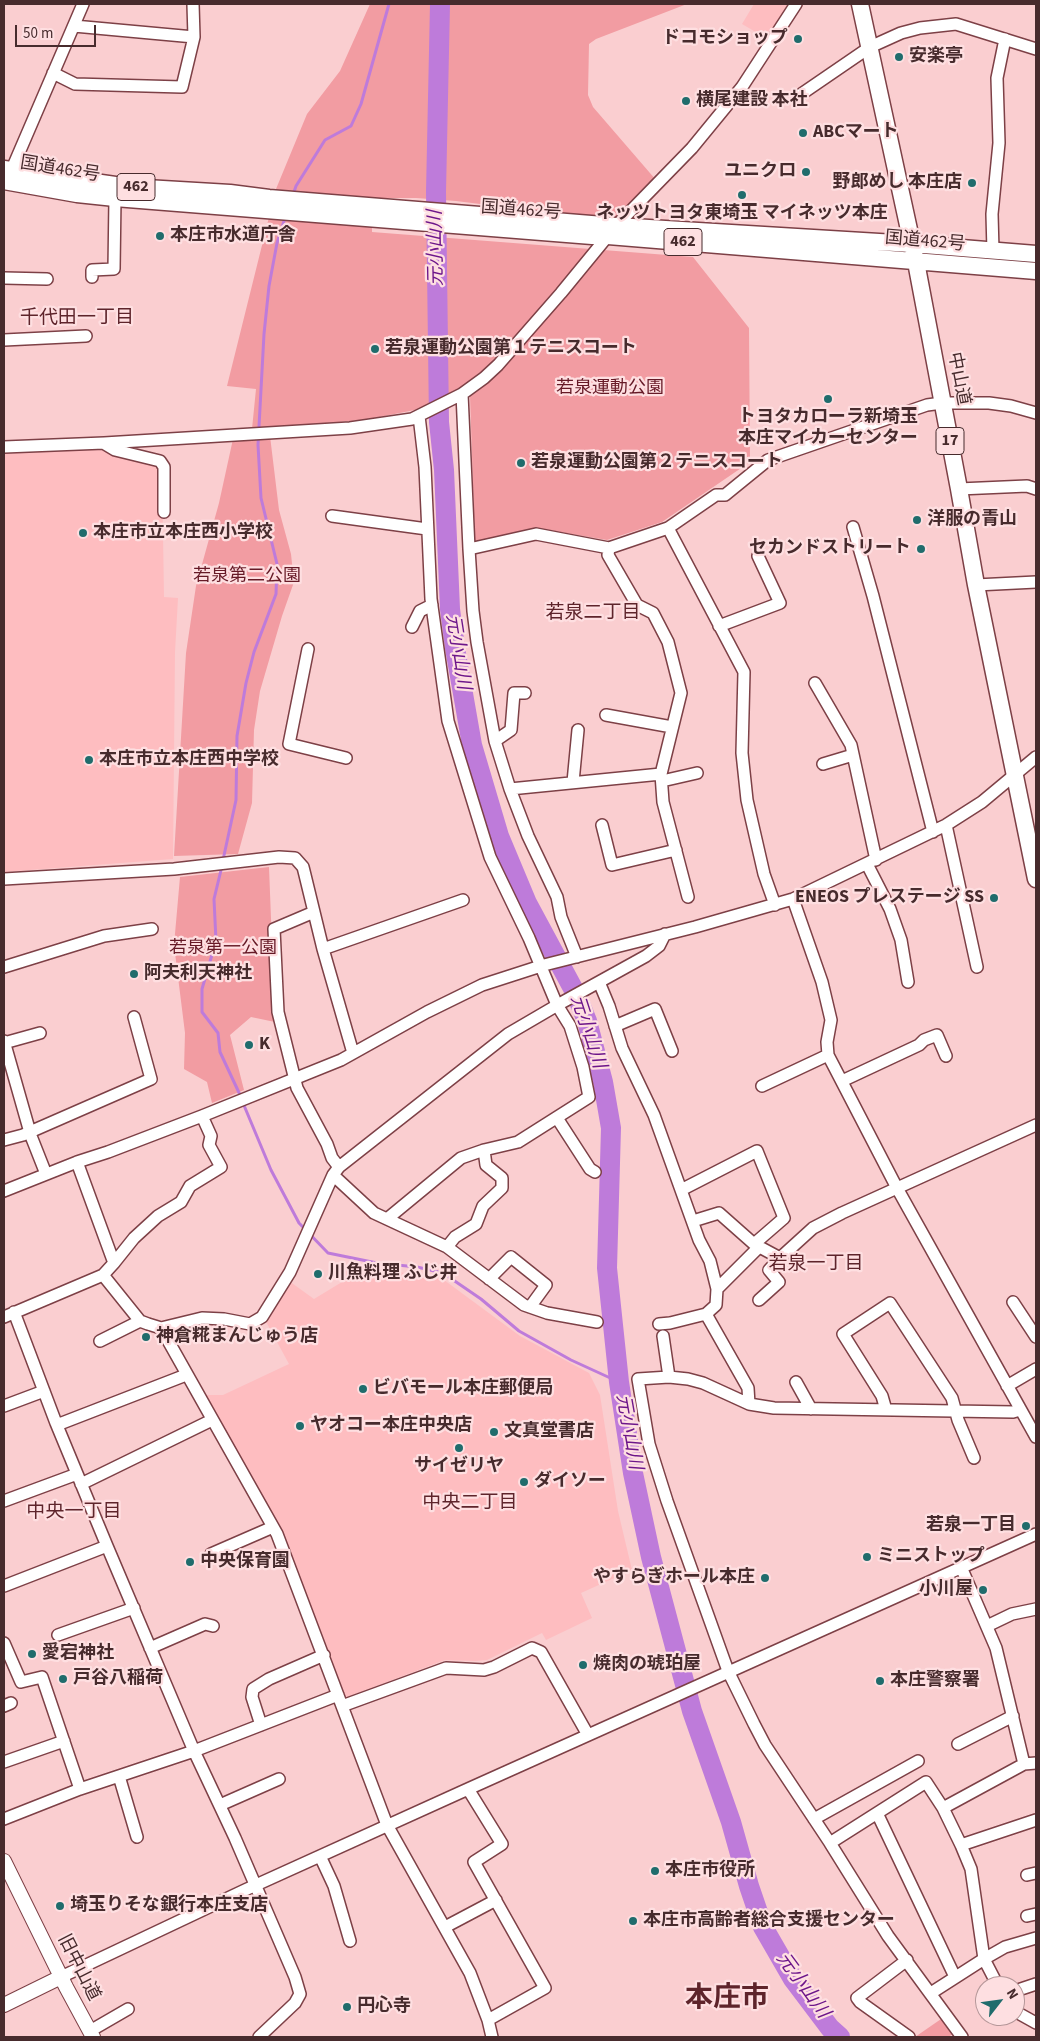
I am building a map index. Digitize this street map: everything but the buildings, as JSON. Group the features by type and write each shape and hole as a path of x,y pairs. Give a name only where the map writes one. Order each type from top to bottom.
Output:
{"highway":[{"name":"中山道","path":"860,4 916,262 960,489 976,585 1036,880"},
{"name":"国道462号","path":"6,178 230,193 266,204"},
{"name":"国道462号","path":"6,178 77,194 115,198 266,204 612,231 916,262 1036,271"},
{"name":"国道462号","path":"612,231 912,244 1036,254"}],"main road":[{"name":"旧中山道","path":"4,1861 61,1977 92,2034"},
{"path":"4,2005 61,1977"}],"street":[{"path":"6,178 83,4"},
{"path":"53,73 75,84 182,87 194,37 193,4"},
{"path":"4,447 350,428 423,415 459,396 498,365 612,231 692,148 742,87 796,4"},
{"path":"797,97 870,47 901,33 920,28 956,24 1036,49"},
{"path":"74,26 194,37"},
{"path":"993,251 992,214 999,143 997,78 1005,39"},
{"path":"92,277 92,270 114,269 115,198"},
{"path":"4,278 47,279"},
{"path":"4,340 86,336"},
{"path":"459,396 477,642 495,741 510,789 528,836 556,897 575,957"},
{"path":"469,549 536,534 609,548 668,528 716,495 725,495 768,460 927,405 942,403 989,403 1011,406 1036,413"},
{"path":"387,1219 461,1158 518,1142 588,1097 576,1041 490,856 448,721 432,605 423,415"},
{"path":"104,443 115,450 160,461 164,466 164,512"},
{"path":"960,489 1028,486 1036,489"},
{"path":"332,516 427,529"},
{"path":"853,527 876,606 933,832"},
{"path":"668,528 744,672 742,753 748,800 764,874 775,905"},
{"path":"609,548 608,556 637,605 653,613 668,642 681,693 661,777 663,802 688,897"},
{"path":"719,626 780,603 758,556"},
{"path":"976,585 1036,582"},
{"path":"412,627 420,611 432,605"},
{"path":"308,648 289,744 346,758"},
{"path":"815,683 851,745 872,862 901,940 908,982"},
{"path":"495,741 511,730 514,693 525,693"},
{"path":"606,715 672,727"},
{"path":"573,782 578,730"},
{"path":"823,764 853,755"},
{"path":"4,1191 202,1116 293,1079 353,1053 456,997 482,985 542,966 793,899 946,825 982,802 1036,757"},
{"path":"510,789 573,782 697,773"},
{"path":"602,825 612,865 676,850"},
{"path":"946,825 977,967"},
{"path":"4,879 213,865 279,857 296,858 303,866 323,949 353,1053"},
{"path":"793,899 822,982 831,1020 827,1042 828,1055 897,1188 1036,1437"},
{"path":"323,949 463,900"},
{"path":"314,912 274,929 278,1012 293,1079 327,1144 336,1171 374,1213 447,1247 524,1305 547,1313 597,1322"},
{"path":"4,967 104,936 152,929"},
{"path":"103,1275 140,1321 161,1328 202,1318 224,1319 250,1324 256,1321 262,1317 290,1272 336,1171 508,1034 646,956 659,946 665,934"},
{"path":"594,985 616,1026 625,1056 661,1134 699,1240 710,1261 717,1289 716,1305 706,1314 659,1324"},
{"path":"616,1026 655,1009 672,1051"},
{"path":"4,1140 30,1132 151,1079 134,1017"},
{"path":"40,1033 4,1042 30,1132 46,1174"},
{"path":"842,1081 919,1045 924,1040 937,1034 946,1056"},
{"path":"762,1086 828,1055"},
{"path":"202,1116 211,1136 209,1145 221,1167 190,1186 181,1202 158,1216 134,1238 103,1275 9,1315 44,1391 150,1648 286,1956 300,1994 295,2003 259,2037"},
{"path":"557,1118 590,1169 594,1172"},
{"path":"759,1300 779,1282 769,1270 813,1228 842,1212 1036,1125"},
{"path":"447,1247 455,1237 476,1224 483,1206 502,1188 502,1178 486,1165 484,1150"},
{"path":"681,1190 757,1151 784,1218 756,1245 717,1289"},
{"path":"77,1162 114,1263"},
{"path":"693,1221 719,1213 756,1245 780,1258"},
{"path":"489,1279 511,1256 546,1285 530,1307"},
{"path":"1014,1302 1036,1336"},
{"path":"886,1410 882,1396 843,1334 890,1303 952,1398 958,1420 974,1458"},
{"path":"706,1314 748,1388 749,1404"},
{"path":"100,1341 140,1321"},
{"path":"161,1328 273,1527 324,1655 387,1825 470,1973 488,2020 492,2037"},
{"path":"663,1336 669,1376"},
{"path":"1007,1386 1036,1369"},
{"path":"56,1423 62,1423 186,1375"},
{"path":"959,2036 931,1993 888,1936 830,1843 765,1745 728,1671 667,1501 649,1444 638,1379 669,1376 703,1383 749,1404 774,1408 1013,1412 1020,1410"},
{"path":"796,1382 811,1409"},
{"path":"4,1406 44,1391"},
{"path":"4,1501 79,1479 212,1420"},
{"path":"211,1554 273,1527"},
{"path":"61,1977 468,1788 1036,1534"},
{"path":"4,1586 107,1546"},
{"path":"961,1567 996,1648 1024,1764"},
{"path":"58,1635 134,1608"},
{"path":"987,1626 1012,1614 1036,1608"},
{"path":"150,1648 205,1624 213,1626"},
{"path":"4,1643 21,1682 42,1677 80,1789"},
{"path":"342,1706 446,1668 484,1670 494,1667 532,1648 541,1652 588,1735"},
{"path":"260,1725 252,1697 253,1688 324,1655"},
{"path":"4,1818 80,1789 194,1751 338,1695"},
{"path":"958,1744 1013,1716"},
{"path":"4,1762 64,1741"},
{"path":"814,1819 918,1761"},
{"path":"943,1808 1024,1764 1036,1763"},
{"path":"119,1776 137,1837"},
{"path":"220,1805 278,1779"},
{"path":"830,1843 926,1782 943,1808 971,1869 984,1959 993,1976"},
{"path":"468,1788 502,1844 474,1862 545,1988 488,2020"},
{"path":"877,1813 955,1977"},
{"path":"961,1845 1036,1820"},
{"path":"320,1856 334,1886 350,1942"},
{"path":"445,1927 496,1900"},
{"path":"931,1993 1005,1947 1036,1938"},
{"path":"907,1960 857,1998 867,2008 909,2037"},
{"path":"92,2034 128,2009"},
{"path":"1025,2017 1036,2023"}],"shaded area":[{"path":"754,4 788,4 766,38 742,24"},
{"path":"104,447 159,463 162,468 164,597 178,598 175,652 173,859 4,872 4,453"},
{"path":"344,1266 440,1277 520,1336 589,1373 600,1395 618,1511 632,1570 581,1593 592,1618 546,1640 542,1633 487,1660 445,1660 347,1697 342,1695 279,1526 205,1395 223,1395 289,1364 264,1318 289,1281 314,1299 342,1282 336,1276"}],"green space":[{"name":"若泉運動公園","path":"370,4 687,4 596,39 589,44 588,95 593,107 656,180 617,221 456,201 416,198 372,198 372,232 693,257 749,328 750,462 662,522 607,540 537,528 475,545 470,396 463,387 420,409 364,420 252,429 256,389 227,386 276,189 307,114 340,71"},
{"name":"若泉第二公園","path":"270,436 279,510 291,554 294,582 260,691 254,730 252,803 238,854 174,856 186,653 196,586 219,503 233,439"},
{"name":"若泉第一公園","path":"269,867 275,1022 251,1017 230,1035 244,1090 212,1103 207,1082 184,1069 185,1033 174,945 180,877"},
{"path":"944,2017 953,2034 948,2037 915,2037"}],"waterway":[{"path":"293,195 296,186 325,140 351,126 361,104 389,4"},
{"name":"元小山川","path":"440,4 436,192 439,422 444,470 450,609 472,745 499,836 527,903 576,994 587,1021 603,1082 611,1128 607,1268 619,1382 633,1473 651,1557 692,1711 731,1822 763,1927 793,1979 830,2028 840,2037"},
{"path":"223,860 236,800 237,736 246,683 254,652 276,594 277,564 261,498 258,445 264,334 269,286 277,243 285,218"},
{"path":"222,866 214,899 216,941 202,989 202,1012 218,1033 220,1052 241,1097"},
{"path":"243,1103 271,1170 299,1223 328,1253 443,1273 481,1299 519,1331 571,1360 619,1382"}],"place":[{"name":"ドコモショップ","path":"798,39"},
{"name":"安楽亭","path":"899,57"},
{"name":"横尾建設 本社","path":"686,101"},
{"name":"ABCマート","path":"803,133"},
{"name":"ユニクロ","path":"806,172"},
{"name":"野郎めし 本庄店","path":"972,183"},
{"name":"ネッツトヨタ東埼玉 マイネッツ本庄","path":"742,195"},
{"name":"本庄市水道庁舎","path":"160,236"},
{"name":"若泉運動公園第１テニスコート","path":"375,349"},
{"name":"トヨタカローラ新埼玉 本庄マイカーセンター","path":"828,399"},
{"name":"若泉運動公園第２テニスコート","path":"521,463"},
{"name":"洋服の青山","path":"917,520"},
{"name":"本庄市立本庄西小学校","path":"83,533"},
{"name":"セカンドストリート","path":"921,549"},
{"name":"本庄市立本庄西中学校","path":"89,760"},
{"name":"ENEOS プレステージ SS","path":"994,898"},
{"name":"阿夫利天神社","path":"134,974"},
{"name":"K","path":"249,1045"},
{"name":"川魚料理 ふじ井","path":"318,1274"},
{"name":"神倉糀まんじゅう店","path":"146,1337"},
{"name":"ビバモール本庄郵便局","path":"363,1389"},
{"name":"ヤオコー本庄中央店","path":"300,1426"},
{"name":"文真堂書店","path":"494,1432"},
{"name":"サイゼリヤ","path":"459,1448"},
{"name":"ダイソー","path":"524,1482"},
{"name":"若泉一丁目","path":"1026,1526"},
{"name":"ミニストップ","path":"867,1557"},
{"name":"中央保育園","path":"190,1562"},
{"name":"やすらぎホール本庄","path":"765,1578"},
{"name":"小川屋","path":"983,1590"},
{"name":"愛宕神社","path":"32,1654"},
{"name":"焼肉の琥珀屋","path":"583,1665"},
{"name":"戸谷八稲荷","path":"63,1679"},
{"name":"本庄警察署","path":"880,1681"},
{"name":"本庄市役所","path":"655,1871"},
{"name":"埼玉りそな銀行本庄支店","path":"60,1906"},
{"name":"本庄市高齢者総合支援センター","path":"633,1921"},
{"name":"円心寺","path":"347,2007"}],"district":[{"name":"千代田一丁目","path":"77,319"},
{"name":"若泉二丁目","path":"593,614"},
{"name":"若泉一丁目","path":"816,1265"},
{"name":"中央二丁目","path":"470,1504"},
{"name":"中央一丁目","path":"74,1513"},
{"name":"本庄市","path":"727,2000"}]}
